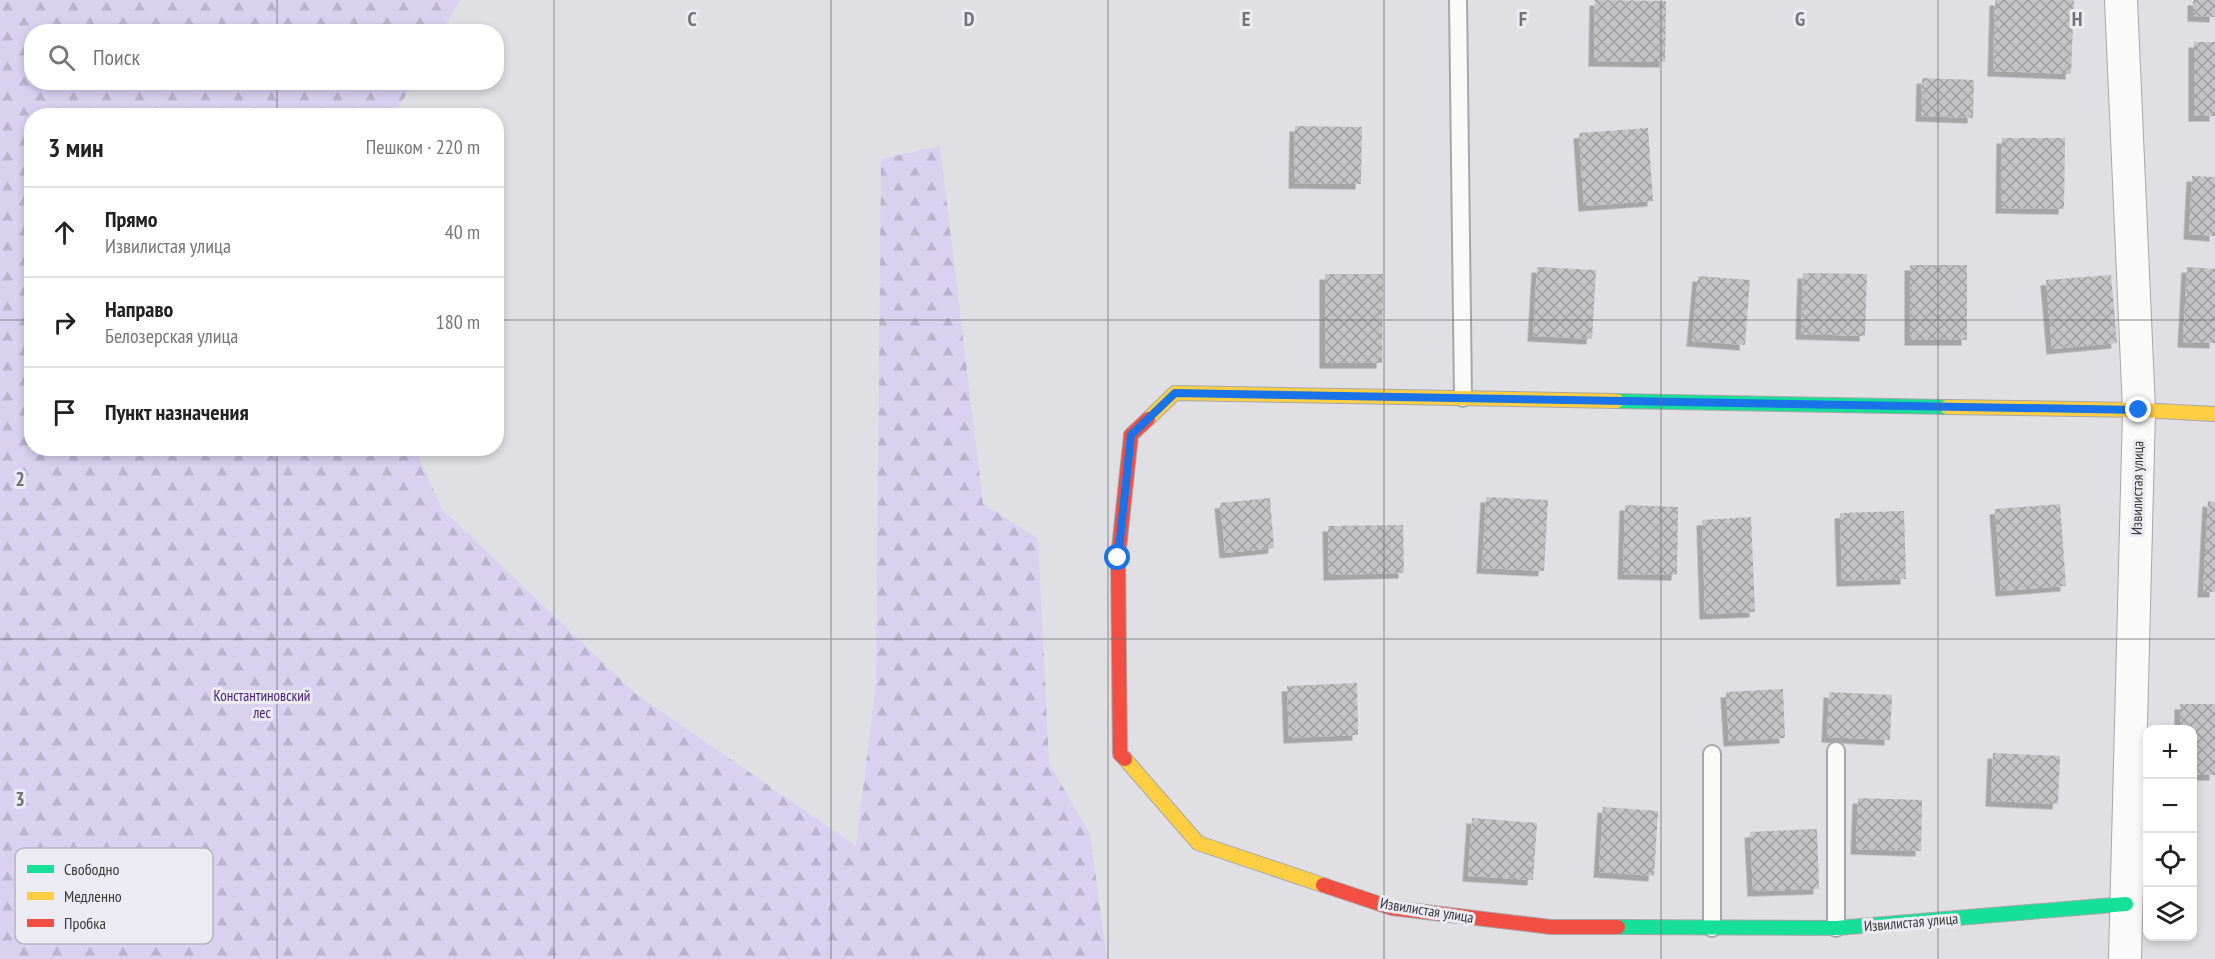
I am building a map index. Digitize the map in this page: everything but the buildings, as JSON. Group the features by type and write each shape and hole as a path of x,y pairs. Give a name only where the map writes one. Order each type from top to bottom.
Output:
{"street":[{"name":"Извилистая улица","path":"2121,0 2139,410 2125,959"},
{"name":"Извилистая улица","path":"1463,398 1175,393 1131,435 1118,558 1120,754 1198,843 1392,908 1551,927 1836,928 2126,904"},
{"path":"1463,398 2139,410 2215,414"}],"lane":[{"path":"1458,0 1463,398"},
{"path":"1836,750 1836,928"},
{"path":"1712,754 1712,928"}],"green space":[{"name":"Константиновский лес","path":"0,0 460,0 446,24 24,24 24,90 409,90 398,108 24,108 24,456 418,456 442,509 636,694 856,846 876,683 881,159 940,146 983,504 1038,538 1049,763 1090,834 1107,959 0,959"}],"traffic: fast":[{"path":"1617,401 1947,407"},
{"path":"1618,927 1836,928 2126,904"}],"traffic: slow":[{"path":"1148,419 1175,393 1617,401"},
{"path":"1947,407 2139,410 2215,414"},
{"path":"1125,759 1198,843 1323,885"}],"traffic: jam":[{"path":"1125,759 1120,754 1118,558 1131,435 1148,419"},
{"path":"1323,885 1392,908 1551,927 1618,927"}],"route":[{"path":"1118,558 1131,435 1175,393 2139,410"}]}
